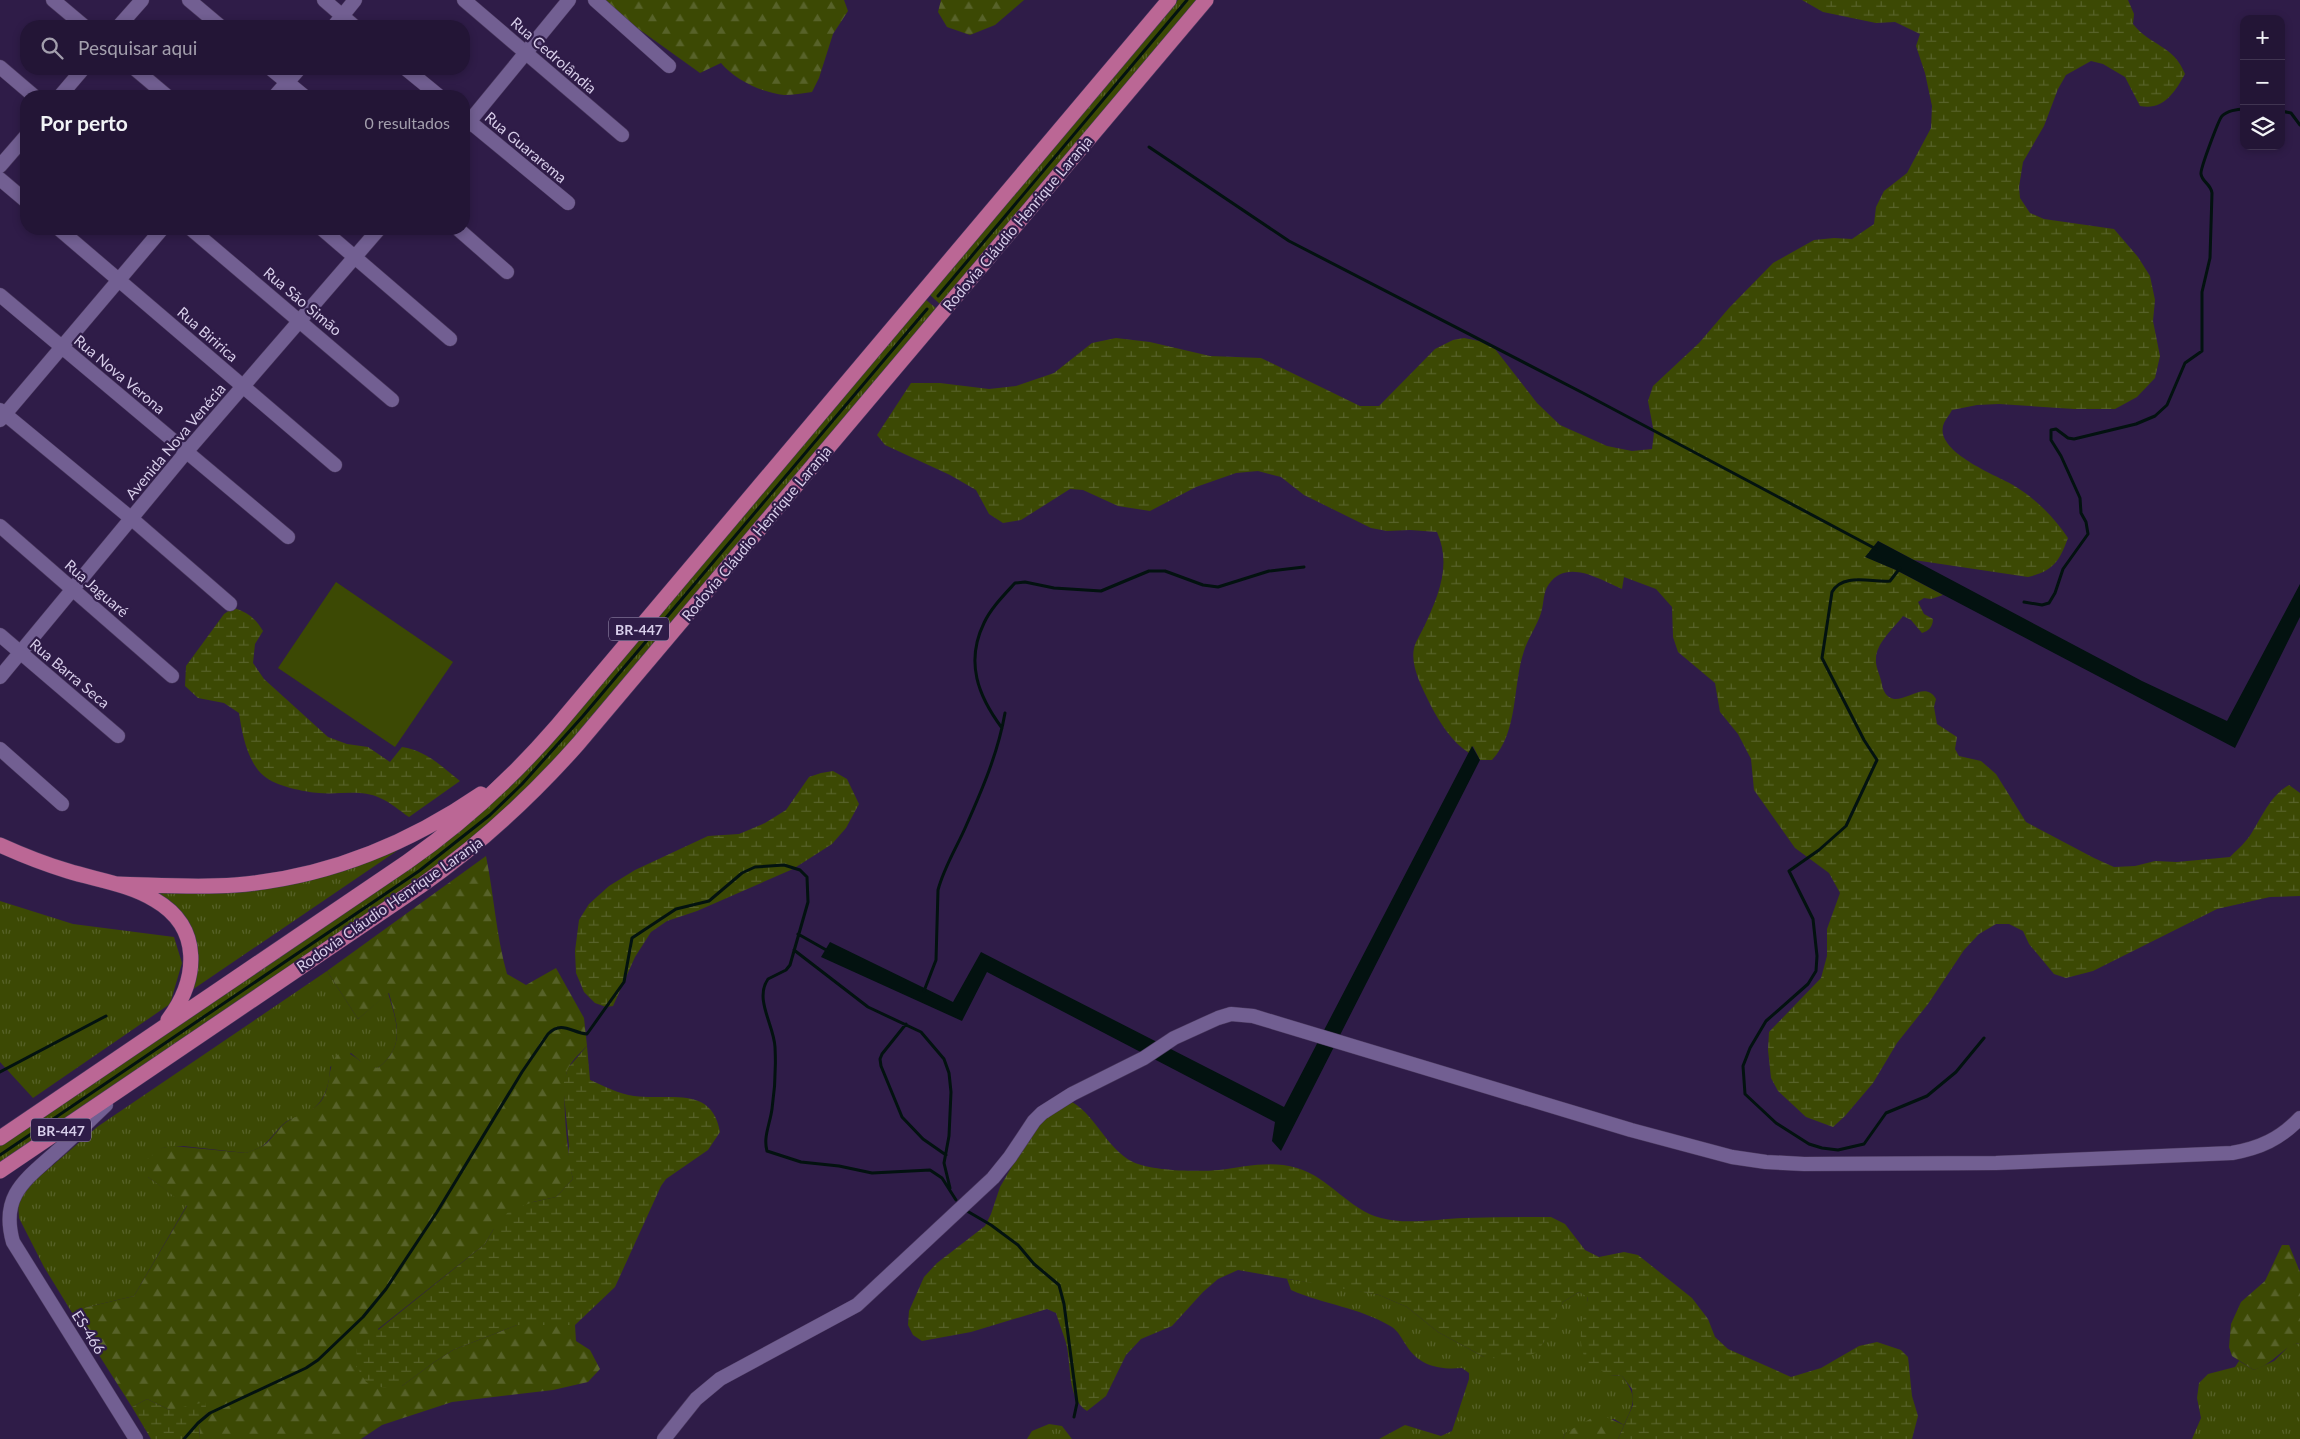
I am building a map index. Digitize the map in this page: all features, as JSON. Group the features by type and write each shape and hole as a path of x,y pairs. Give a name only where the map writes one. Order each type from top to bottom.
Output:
{"main road":[{"name":"Rodovia Cláudio Henrique Laranja","path":"0,1138 438,840 498,790 557,726 1169,0"},
{"name":"Rodovia Cláudio Henrique Laranja","path":"0,1171 447,867 494,830 538,788 1206,0"},
{"path":"117,884 187,887 235,885 308,873 355,860 417,833 464,805 516,766 557,726"},
{"path":"0,845 68,871 117,884 148,895 165,907 179,922 188,941 191,970 187,988 179,1006 162,1029"}],"street":[{"path":"53,0 77,20"},
{"path":"124,20 142,0"},
{"path":"189,0 213,20"},
{"path":"324,0 337,20"},
{"path":"339,20 355,0"},
{"name":"Rua Cedrolândia","path":"464,0 622,135"},
{"path":"470,117 527,53 569,0"},
{"path":"595,0 669,66"},
{"path":"0,67 27,90"},
{"path":"65,90 78,75"},
{"path":"141,75 160,90"},
{"path":"278,75 297,90"},
{"path":"280,90 293,75"},
{"path":"413,75 432,90"},
{"name":"Rua Guararema","path":"470,125 568,203"},
{"path":"0,166 20,143"},
{"path":"0,179 20,196"},
{"name":"Rua Biririca","path":"66,235 335,465"},
{"path":"157,235 2,415 132,519 230,604"},
{"name":"Rua São Simão","path":"198,235 392,400"},
{"path":"329,235 450,339"},
{"name":"Avenida Nova Venécia","path":"0,677 188,451 374,235"},
{"path":"465,235 507,272"},
{"name":"Rua Nova Verona","path":"0,295 188,451 288,537"},
{"name":"Rua Jaguaré","path":"0,526 172,676"},
{"name":"Rua Barra Seca","path":"0,635 118,736"},
{"path":"0,749 62,804"},
{"path":"664,1439 677,1419 696,1399 720,1379 858,1306 993,1178 1034,1121 1042,1113 1072,1094 1144,1058 1174,1038 1231,1014 1253,1016 1631,1130 1732,1156 1766,1162 1804,1164 1996,1163 2232,1153 2264,1145 2290,1129 2300,1118"},
{"name":"ES-466","path":"122,1088 54,1154 25,1177 15,1189 7,1211 8,1227 14,1242 136,1439"},
{"name":"ES-466","path":"0,1231 14,1242"}],"green space":[{"path":"606,0 844,0 848,11 833,34 819,78 812,92 784,95 758,88 741,80 721,63 700,73 608,7"},
{"path":"941,0 1024,0 995,25 970,35 947,27 938,12"},
{"path":"1178,0 1198,0 941,305 929,294"},
{"path":"1802,0 2128,0 2134,14 2133,24 2147,37 2175,57 2185,74 2167,99 2155,106 2148,107 2140,106 2125,77 2103,64 2091,61 2066,75 2058,89 2044,126 2023,162 2019,187 2020,198 2030,213 2044,219 2114,229 2138,257 2150,276 2155,300 2153,321 2160,356 2155,378 2137,397 2115,409 2074,409 1999,404 1977,405 1952,410 1944,423 1943,433 1947,443 1968,461 2013,485 2029,496 2050,515 2068,538 2054,564 2044,572 2028,577 1914,560 1878,541 1866,557 1896,570 1943,595 1931,599 1924,598 1918,602 1924,614 1933,619 1929,630 1922,633 1911,620 1903,616 1882,642 1877,653 1876,662 1884,692 1887,696 1894,699 1900,699 1922,691 1932,694 1936,699 1934,707 1937,724 1957,737 1955,749 1959,756 1981,761 1996,774 2026,822 2114,867 2135,866 2155,861 2177,862 2230,857 2249,837 2267,807 2282,790 2289,785 2300,793 2300,896 2270,897 2217,909 2093,971 2066,978 2054,974 2029,944 2023,931 2009,924 1996,924 1979,934 1964,950 1928,1004 1897,1043 1873,1083 1833,1127 1806,1117 1778,1091 1771,1078 1768,1050 1769,1032 1821,978 1827,956 1827,929 1840,893 1829,873 1795,848 1754,790 1751,759 1738,734 1720,712 1715,683 1678,652 1673,637 1672,607 1656,589 1624,577 1622,589 1584,573 1574,572 1556,576 1547,587 1539,618 1524,651 1507,736 1492,760 1480,760 1473,746 1469,753 1463,749 1442,725 1421,685 1414,663 1414,648 1434,604 1441,581 1443,557 1437,532 1387,531 1371,528 1304,495 1281,477 1258,471 1236,473 1196,487 1150,511 1118,506 1083,490 1070,489 1021,520 1003,523 989,514 976,490 950,475 885,445 877,435 911,383 940,383 989,389 1016,386 1054,373 1092,343 1116,338 1150,342 1210,356 1261,358 1360,406 1379,406 1435,349 1453,340 1464,338 1479,341 1495,349 1537,403 1560,425 1607,446 1632,451 1652,449 1654,433 1648,401 1653,386 1699,343 1729,308 1773,263 1814,240 1852,239 1874,224 1876,207 1884,191 1907,173 1931,128 1932,106 1925,73 1916,46 1920,34 1895,22 1876,23 1823,12"},
{"path":"925,299 937,309 554,762 468,845 0,1165 0,1146 411,867 458,832"},
{"path":"336,582 453,662 395,747 278,668"},
{"path":"233,608 251,616 263,631 255,644 253,663 264,679 328,737 347,744 368,747 390,762 402,747 411,749 433,760 460,781 409,817 373,795 306,791 283,786 269,780 258,770 249,755 239,713 224,703 198,698 185,686 186,666 224,614"},
{"path":"833,771 847,779 859,804 846,828 832,844 793,869 697,911 667,921 651,932 635,957 613,1006 606,1007 595,1003 584,992 576,973 575,951 579,920 589,904 609,886 635,870 708,836 739,834 765,823 786,810 809,777"},
{"path":"405,843 407,844 192,990 196,958 152,890 239,890 285,885 321,877"},
{"path":"486,856 500,945 507,974 526,985 556,968 584,1018 587,1046 569,1067 565,1088 567,1139 573,1179 556,1197 533,1202 493,1230 485,1244 378,1329 402,1386 453,1350 517,1325 575,1325 576,1341 590,1350 600,1369 588,1382 553,1390 452,1402 382,1425 361,1439 200,1439 199,1424 207,1412 170,1410 147,1399 132,1407 71,1311 134,1296 187,1206 148,1177 145,1171 146,1160 162,1148 173,1146 246,1153 254,1150 267,1143 288,1121 316,1107 326,1091 333,1061 342,1050 372,1067 378,1068 387,1060 393,1051 397,1034 395,1014 389,993 358,1019 327,971"},
{"path":"0,901 73,924 174,937 182,963 170,1004 33,1098 0,1062"},
{"path":"327,971 358,1019 388,993 397,1034 393,1051 387,1060 378,1068 367,1067 351,1053 330,1067 329,1081 318,1105 305,1114 286,1122 265,1144 254,1150 246,1153 183,1146 162,1148 148,1177 187,1205 134,1296 71,1311 44,1267 19,1218 18,1202 29,1184 97,1127"},
{"path":"587,1046 590,1080 628,1095 687,1098 698,1101 708,1107 715,1117 720,1132 708,1150 666,1179 661,1186 615,1287 575,1325 517,1325 453,1350 402,1386 384,1388 366,1382 356,1366 357,1347 485,1244 493,1230 509,1211 533,1202 556,1197 573,1179 568,1160 569,1145 563,1085 568,1068"},
{"path":"1068,1100 1086,1113 1123,1156 1141,1165 1163,1169 1199,1171 1258,1165 1297,1168 1319,1178 1359,1208 1370,1214 1391,1220 1551,1217 1565,1224 1585,1250 1599,1257 1624,1252 1638,1255 1692,1298 1708,1319 1715,1337 1728,1349 1791,1377 1821,1368 1859,1346 1877,1342 1901,1350 1908,1357 1912,1396 1918,1416 1912,1439 1618,1439 1633,1405 1632,1389 1622,1376 1610,1375 1587,1364 1581,1345 1581,1330 1588,1297 1579,1292 1563,1302 1550,1333 1537,1352 1518,1361 1484,1357 1438,1332 1407,1307 1379,1295 1238,1270 1218,1279 1203,1292 1172,1326 1141,1339 1126,1355 1106,1396 1087,1411 1080,1405 1073,1389 1066,1343 1056,1313 1047,1309 971,1332 922,1341 913,1335 908,1325 909,1311 924,1277 937,1263 985,1226 1000,1187 1029,1137 1057,1105"},
{"path":"2282,1245 2289,1245 2300,1272 2300,1343 2294,1344 2268,1364 2254,1370 2232,1356 2229,1347 2231,1324 2241,1302 2265,1281"},
{"path":"1287,1279 1379,1295 1407,1307 1438,1332 1484,1357 1543,1343 1563,1302 1579,1292 1588,1296 1586,1311 1610,1375 1622,1376 1630,1389 1633,1400 1630,1411 1624,1425 1614,1419 1565,1433 1563,1439 1379,1439 1405,1425 1441,1436 1452,1431 1469,1379 1469,1373 1462,1368 1438,1367 1423,1362 1411,1352 1392,1327 1355,1310 1291,1290"},
{"path":"2300,1343 2300,1439 2192,1439 2201,1418 2197,1398 2199,1383 2208,1374 2235,1367 2239,1361 2254,1370 2274,1361 2290,1345"},
{"path":"147,1399 170,1410 205,1402 207,1412 199,1424 200,1439 151,1439 132,1407"},
{"path":"1599,1414 1624,1425 1618,1439 1563,1439 1565,1433"},
{"path":"1049,1424 1062,1426 1072,1439 1027,1439 1032,1431"}],"shaded area":[{"path":"1878,541 2142,681 2227,721 2300,584 2300,617 2235,748 1896,570 1865,557"},
{"path":"1472,746 1480,760 1281,1151 1272,1141 1275,1122 987,972 962,1021 821,957 830,942 953,1002 981,952 1284,1107"}],"waterway":[{"path":"938,296 1187,0"},
{"path":"2024,602 2042,605 2049,603 2055,593 2063,569 2088,534 2086,522 2081,513 2080,498 2061,456 2051,440 2051,430 2056,429 2068,438 2074,439 2136,424 2155,416 2167,405 2185,363 2202,351 2202,292 2210,258 2212,193 2202,177 2201,170 2222,116 2240,109"},
{"path":"2285,112 2291,113 2300,125"},
{"path":"1149,147 1289,241 1583,393 1876,549"},
{"path":"0,1155 419,871 490,815 522,784 583,716 927,309"},
{"path":"1002,728 986,704 981,691 975,665 975,651 978,637 987,617 1015,583 1025,582 1054,588 1101,591 1149,571 1165,571 1203,585 1218,587 1269,571 1304,567"},
{"path":"1900,568 1890,581 1851,580 1843,582 1832,592 1822,658 1864,740 1877,760 1846,826 1819,850 1789,871 1813,919 1817,956 1816,971 1808,984 1766,1021 1750,1048 1743,1066 1745,1094 1776,1123 1809,1144 1838,1150 1864,1144 1886,1113 1927,1096 1956,1072 1984,1038"},
{"path":"924,991 936,960 938,890 989,771 1005,713"},
{"path":"184,1439 210,1413 306,1368 318,1360 363,1317 386,1289 437,1212 522,1072 548,1034 558,1028 567,1028 587,1034 624,982 632,938 676,909 709,901 742,873 755,867 784,865 800,870 807,877 808,902 790,965 786,970 768,979 764,987 764,1004 775,1047 775,1078 771,1115 766,1136 767,1151 801,1162 839,1166 872,1173 930,1170 942,1178 956,1200"},
{"path":"798,934 828,951"},
{"path":"794,950 868,1007 921,1032 944,1059 949,1073 951,1092 949,1136 944,1163 950,1188"},
{"path":"0,1072 106,1016"},
{"path":"906,1024 882,1054 880,1059 881,1066 902,1117 923,1139 946,1155"},
{"path":"967,1211 991,1225 1018,1245 1034,1264 1059,1285 1064,1304 1077,1403 1074,1417"}]}
